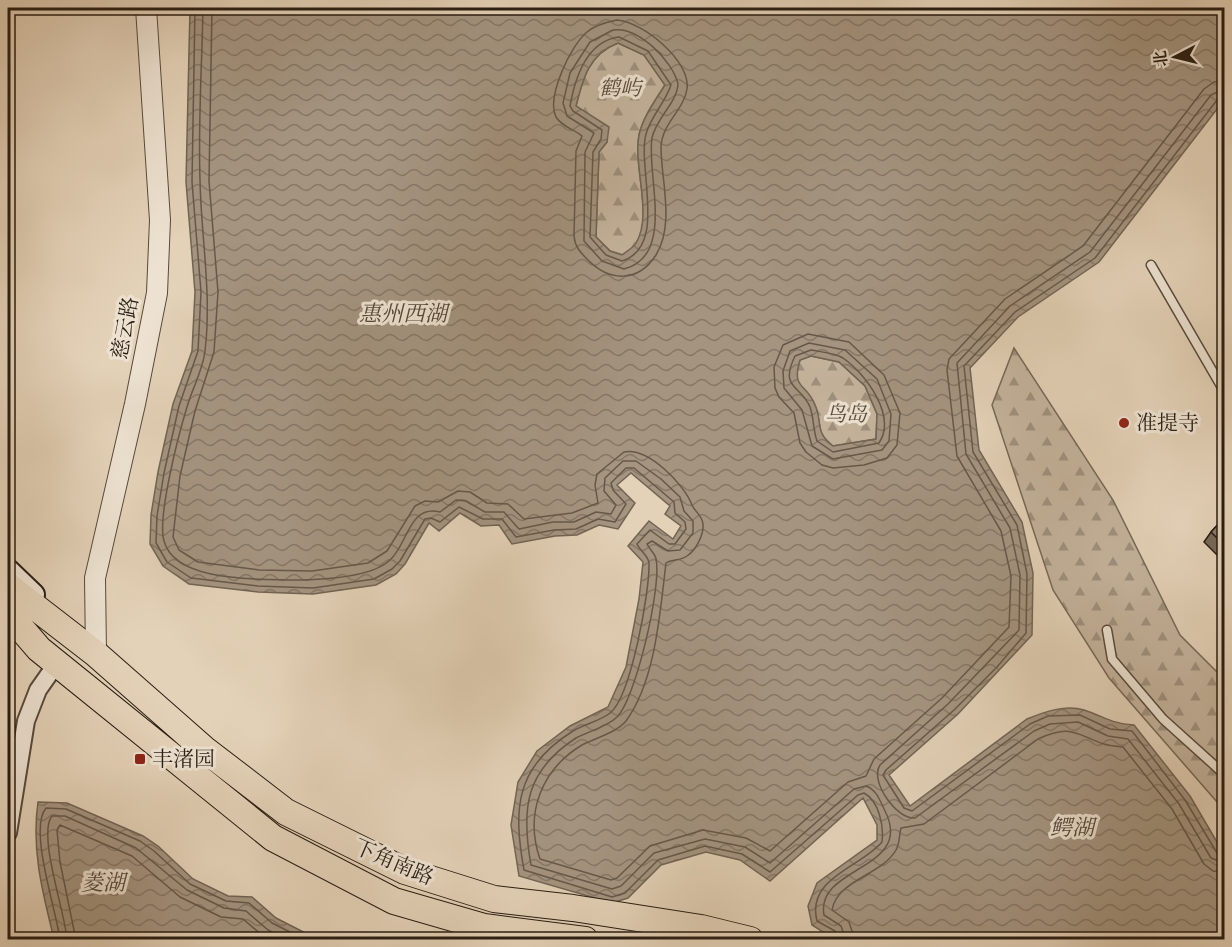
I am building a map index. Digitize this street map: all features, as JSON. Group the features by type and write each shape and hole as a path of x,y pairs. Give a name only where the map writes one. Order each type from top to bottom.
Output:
{"main road":[{"name":"下角南路","path":"8,571 96,654 204,749 286,812 405,871 494,899 701,928 750,939"},
{"name":"下角南路","path":"8,586 96,654"},
{"name":"下角南路","path":"8,613 48,656"},
{"name":"下角南路","path":"8,624 273,838 394,901 484,927 538,937 585,939"}],"street":[{"name":"慈云路","path":"96,654 95,578 135,404 157,293 160,220 146,8"},
{"path":"8,833 26,722 48,656"}],"lane":[{"path":"1151,265 1224,391"},
{"path":"1107,630 1112,659 1163,719 1224,774"}],"green space":[{"name":"鹤屿","path":"618,43 644,55 665,85 646,115 639,135 638,161 643,219 637,243 623,255 610,251 596,237 599,152 607,142 576,106 581,86 594,60"},
{"path":"1014,348 1113,500 1180,635 1224,679 1224,810 1109,678 1053,590 992,405"},
{"name":"鸟岛","path":"811,356 839,362 865,386 877,414 876,439 833,446 822,437 816,407 800,385 797,376 800,360"}],"water":[{"name":"惠州西湖","path":"190,8 1224,8 1224,100 1099,262 1018,317 970,368 979,450 1022,522 1033,573 1032,635 958,714 889,775 910,806 1027,719 1063,708 1077,708 1113,721 1134,725 1190,796 1224,854 1224,939 834,939 812,925 808,906 817,883 877,840 877,825 863,798 770,881 740,860 706,852 661,865 628,898 612,903 519,876 511,825 518,782 537,751 570,726 608,707 626,667 639,599 643,562 628,546 649,521 673,539 681,526 665,514 670,506 631,473 617,485 635,503 618,529 599,525 577,535 555,536 512,544 499,525 481,526 460,513 439,531 429,523 405,564 396,574 376,585 313,594 258,592 189,584 163,566 150,544 151,515 173,404 192,351 195,292 186,182","holes":["618,43 644,55 665,85 646,115 639,135 638,161 643,219 636,243 622,255 610,251 596,237 599,152 607,142 609,127 576,106 581,86 594,60","811,356 839,362 865,386 877,414 876,439 833,446 823,436 812,398 801,386 797,377 800,360"]},
{"name":"菱湖","path":"38,802 67,803 143,836 158,846 193,879 228,896 252,897 276,918 317,939 54,939 42,889 37,855"}],"building":[{"path":"1224,518 1224,545 1211,532"}],"place":[{"name":"准提寺","path":"1124,423"},
{"name":"丰渚园","path":"140,759"}],"water label":[{"name":"鳄湖","path":"1072,827"}]}
